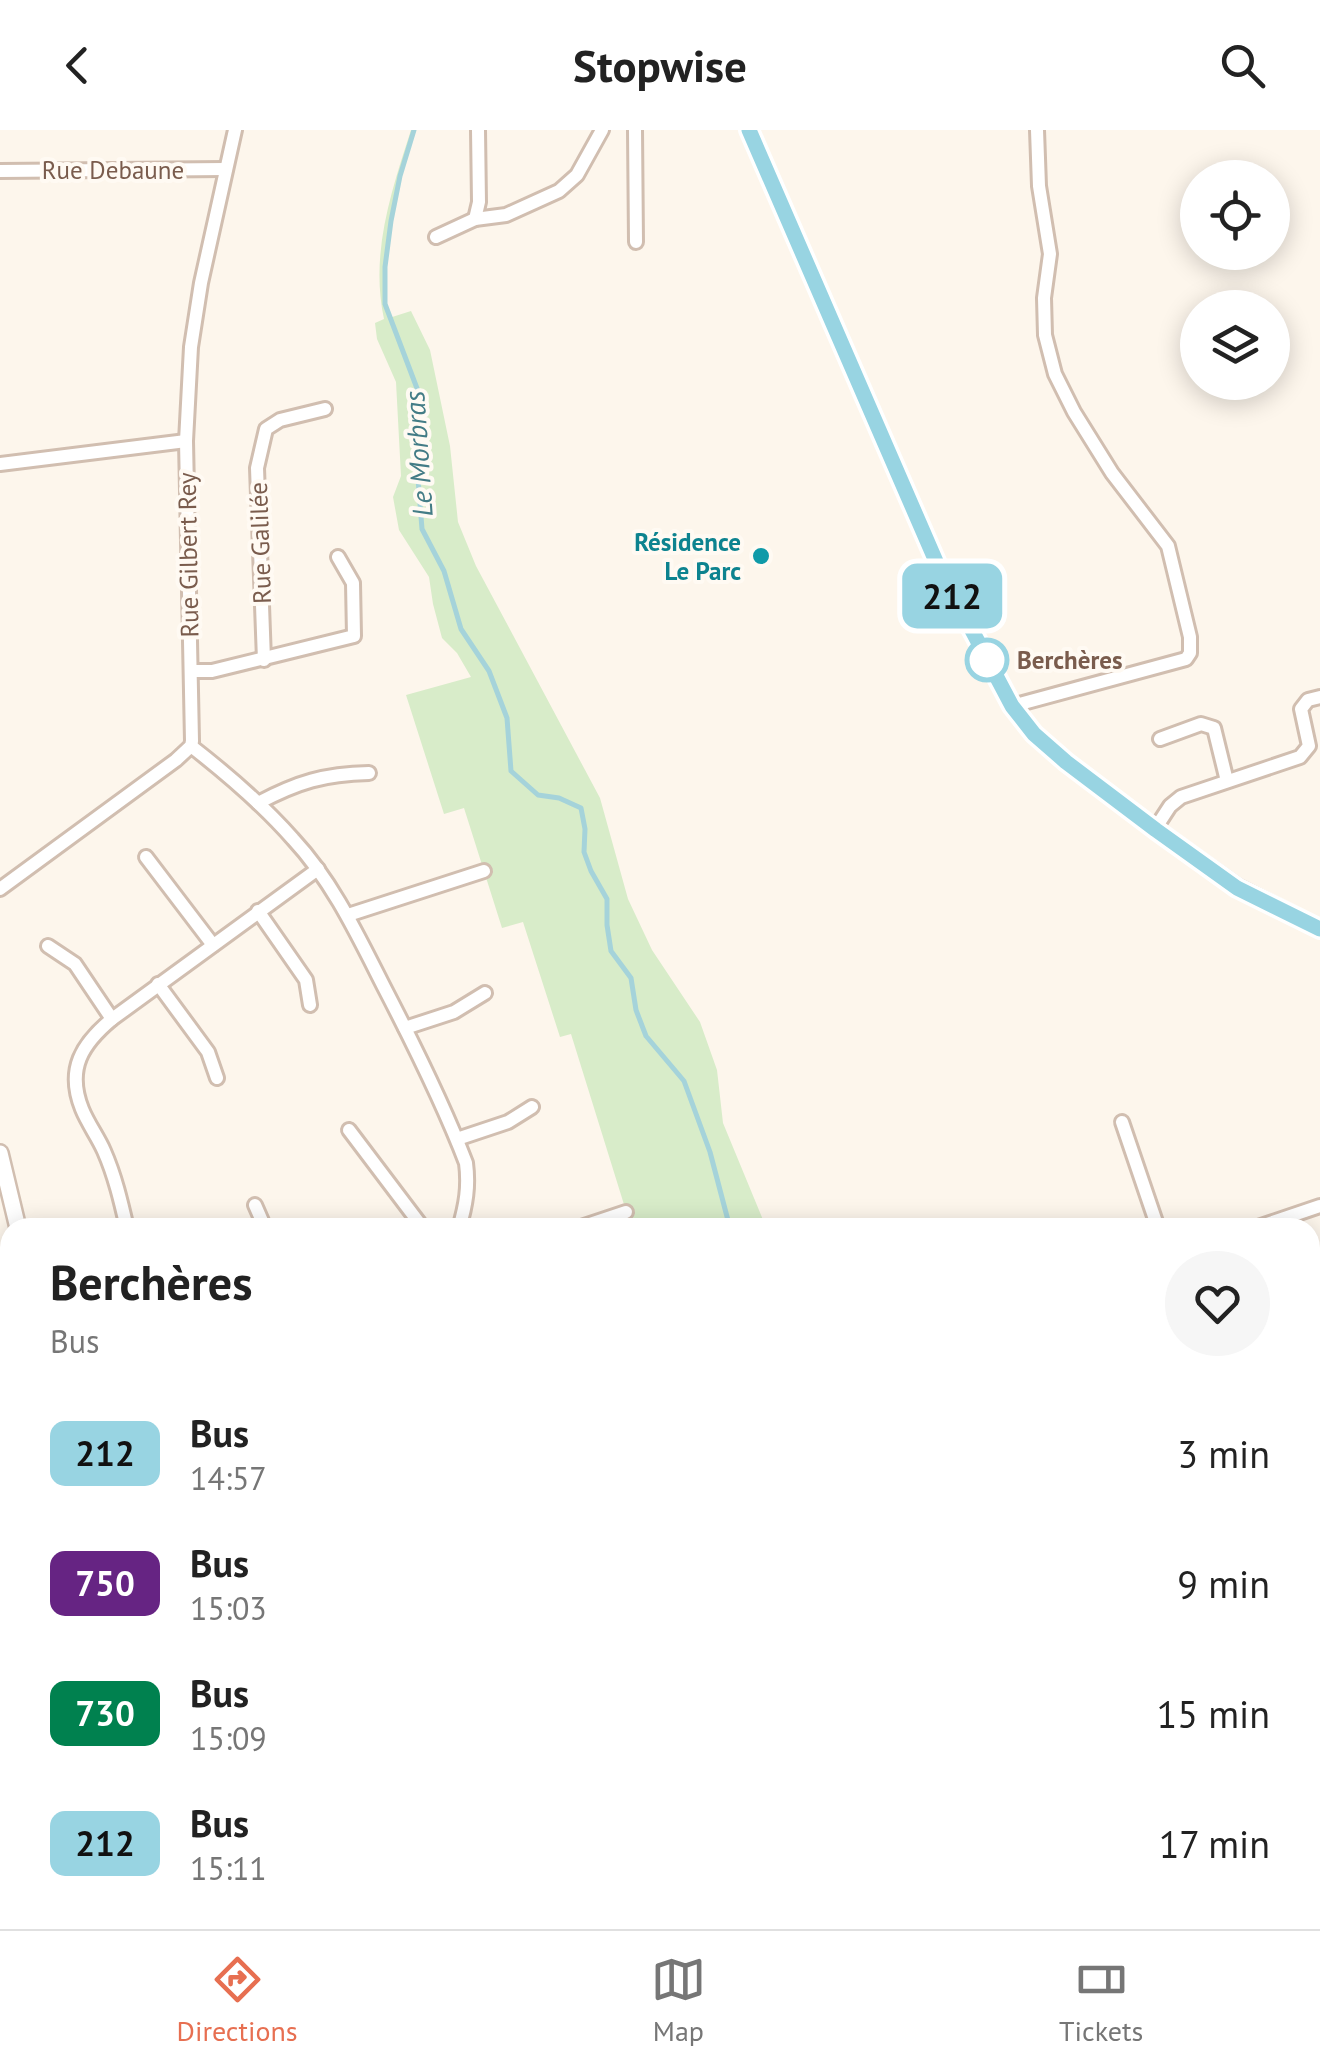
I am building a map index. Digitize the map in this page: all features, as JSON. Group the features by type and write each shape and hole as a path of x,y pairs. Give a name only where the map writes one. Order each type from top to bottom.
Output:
{"street":[{"name":"Rue Gilbert Rey","path":"190,746 193,736 186,441 194,331 235,130"},
{"path":"476,219 478,130"},
{"path":"436,237 476,219 506,215 559,191 577,175 602,130"},
{"path":"635,130 636,242"},
{"path":"749,130 938,566 1034,734 1237,888 1320,929"},
{"path":"1019,704 1186,659 1190,653 1190,637 1168,546 1112,473 1055,374 1045,335 1044,298 1050,254 1039,186 1037,130"},
{"name":"Rue Debaune","path":"0,171 226,169"},
{"name":"Rue Galilée","path":"264,660 257,468 266,429 280,420 324,409"},
{"path":"0,464 186,441"},
{"path":"192,671 212,672 354,636 353,583 338,558"},
{"path":"1156,830 1181,796 1300,757 1309,746 1301,709 1308,700 1320,697"},
{"path":"1160,739 1201,724 1214,728 1226,781"},
{"path":"0,889 190,746 294,840 348,915 466,1162 467,1204 462,1218"},
{"path":"258,804 286,788 334,774 369,773"},
{"path":"146,857 212,944"},
{"path":"125,1218 114,1174 82,1109 76,1086 82,1052 90,1037 318,869"},
{"path":"348,915 484,871"},
{"path":"258,911 306,980 310,1005"},
{"path":"48,946 75,964 112,1019"},
{"path":"158,984 208,1052 217,1078"},
{"path":"405,1028 454,1012 484,993"},
{"path":"457,1140 508,1122 532,1106"},
{"path":"1122,1122 1155,1218"},
{"path":"349,1130 415,1218"},
{"path":"0,1153 16,1218"},
{"path":"255,1205 261,1218"},
{"path":"608,1218 626,1212"}],"green space":[{"path":"414,130 389,223 385,295 389,318 411,311 430,350 450,446 458,522 476,566 600,798 628,899 652,950 700,1022 717,1070 723,1123 762,1218 628,1218 571,1034 560,1037 523,922 502,928 464,808 444,814 406,695 471,677 457,653 442,638 429,577 399,530 393,497 401,476 396,382 377,339 375,323 384,319 381,247 396,177"}],"waterway":[{"name":"Le Morbras","path":"414,130 391,221 385,304 418,391 416,453 422,529 444,571 461,629 489,671 507,718 511,771 538,795 559,798 581,808 584,852 607,899 611,951 631,978 636,1010 646,1036 684,1081 710,1152 727,1218"}],"bus line":[{"name":"212","path":"749,130 938,566 1022,721 1066,762 1237,888 1320,929"}],"place":[{"name":"Résidence Le Parc","path":"761,556"},
{"name":"Berchères","path":"987,660"}]}
